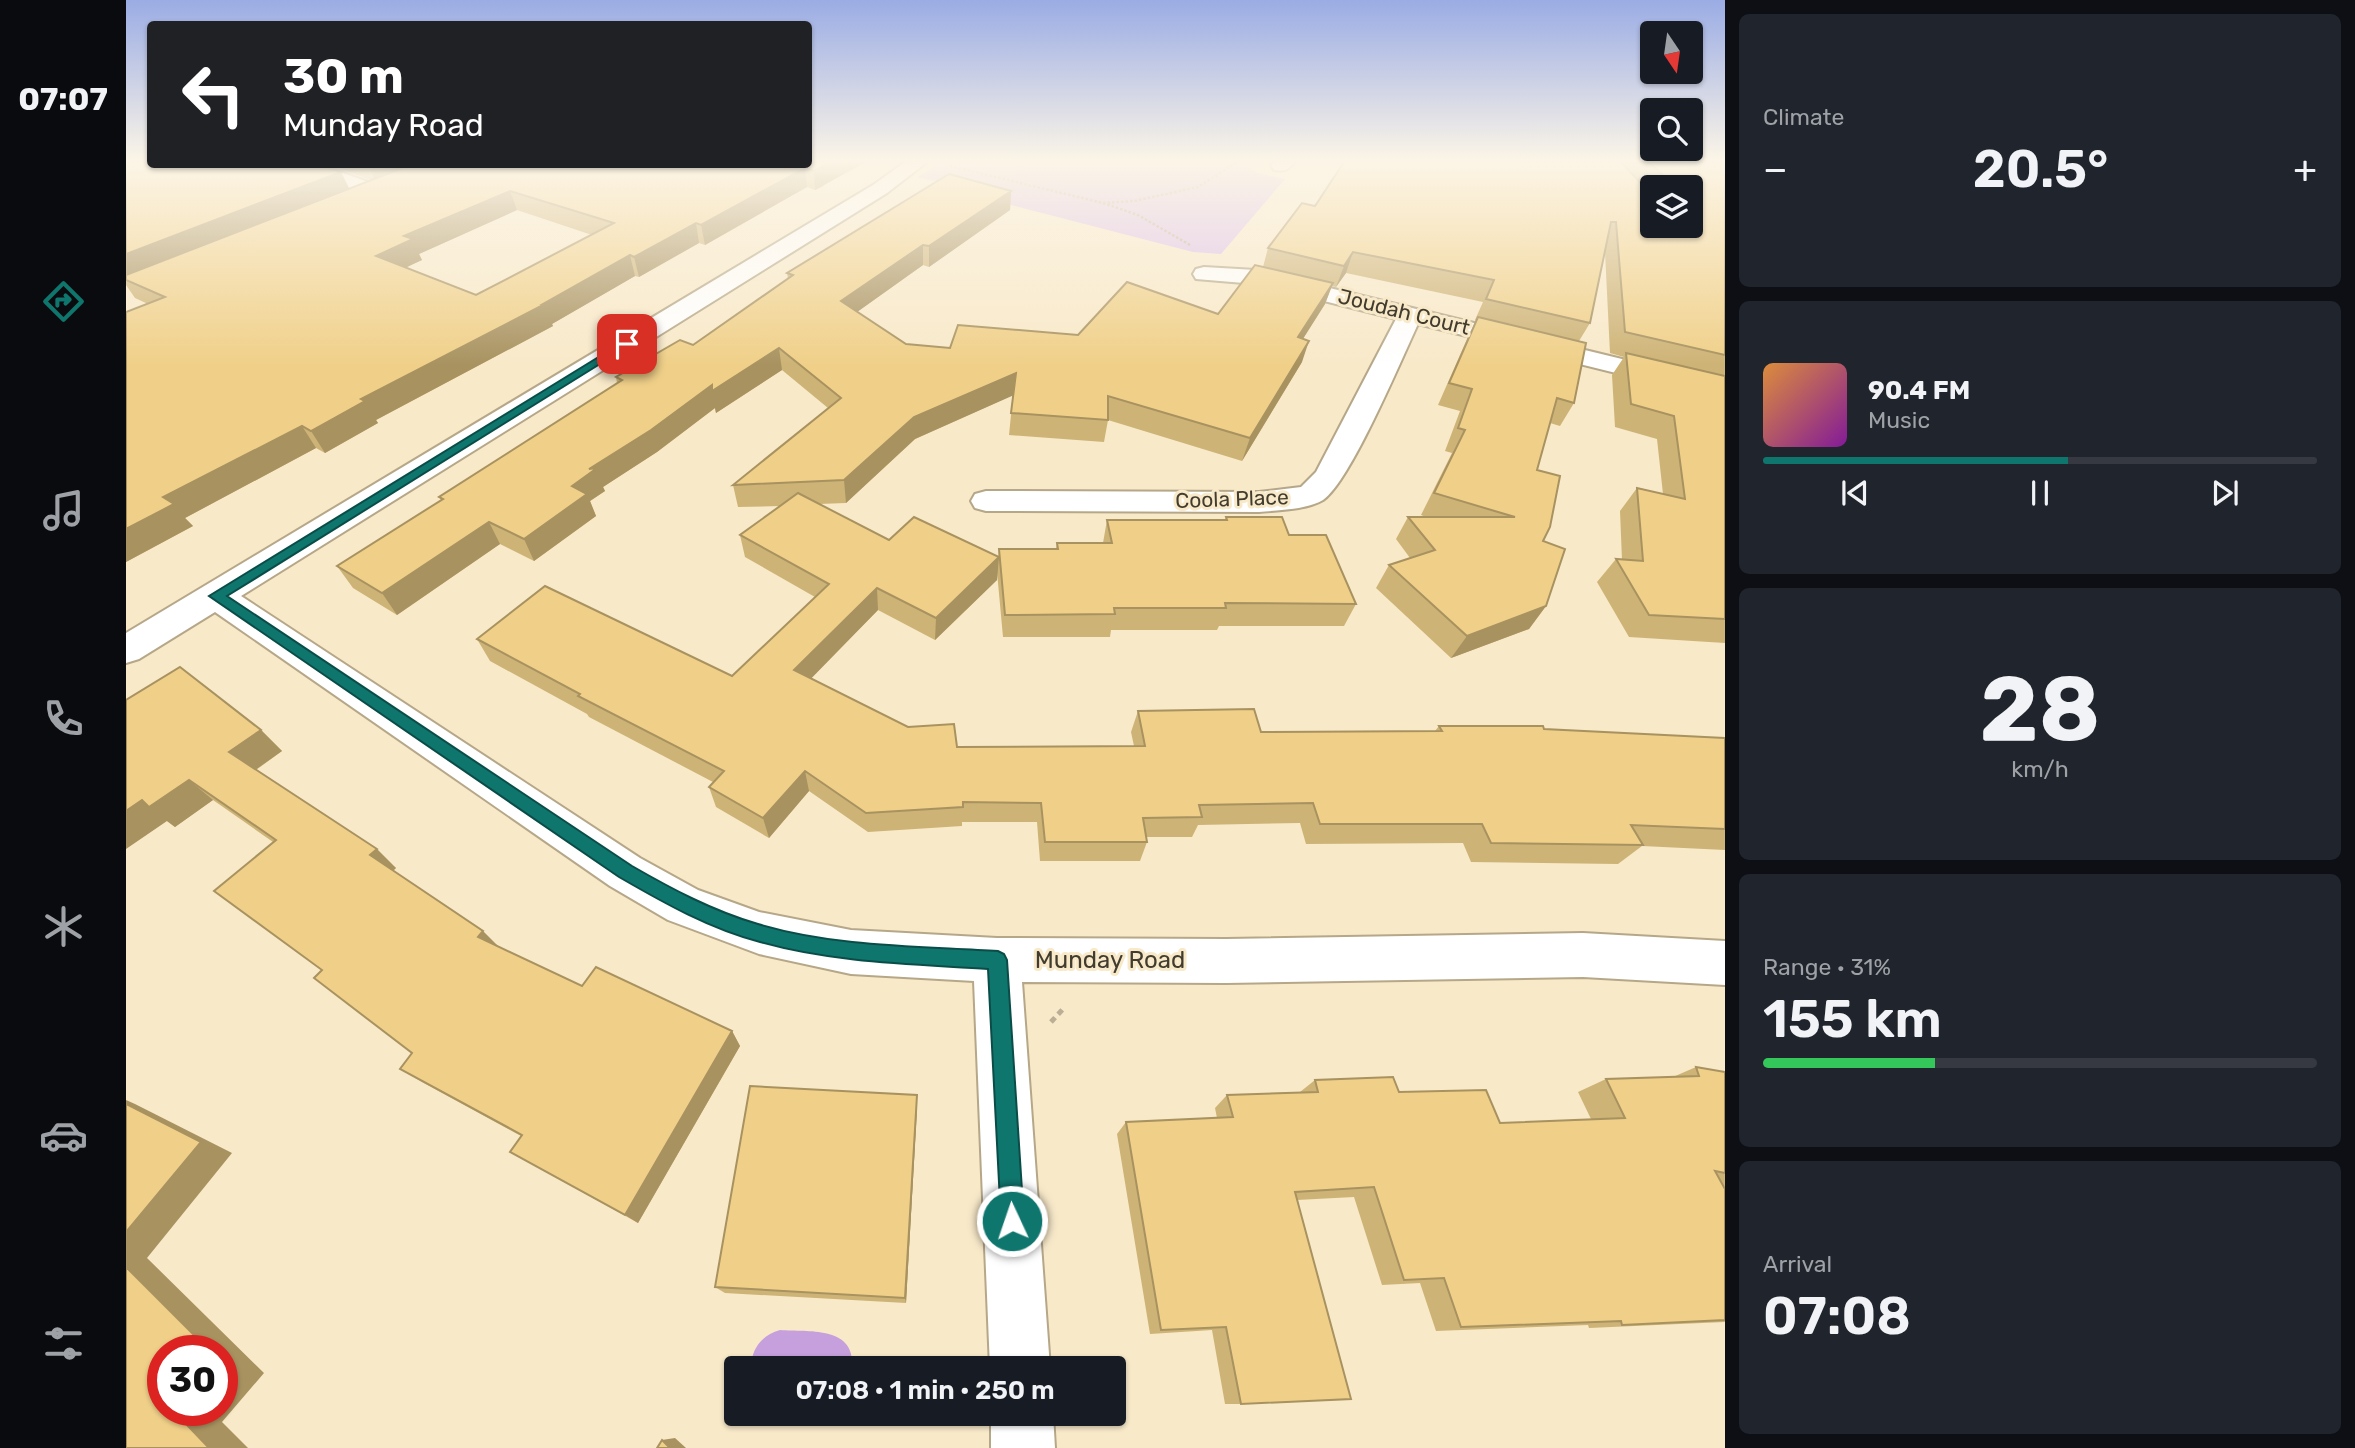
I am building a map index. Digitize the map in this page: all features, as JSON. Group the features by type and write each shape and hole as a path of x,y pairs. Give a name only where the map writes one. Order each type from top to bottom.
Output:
{"street":[{"path":"126,650 814,230"},
{"name":"Joudah Court","path":"1204,274 1256,277 1725,392"},
{"name":"Coola Place","path":"986,501 1259,502 1286,500 1311,494 1329,477 1411,313"},
{"name":"Munday Road","path":"216,596 625,872 684,905 759,933 850,952 998,960 1226,961 1583,955 1725,963"},
{"path":"998,960 1019,1356"},
{"path":"1022,1426 1023,1448"}],"path":[{"path":"1164,230 1195,247"}],"shaded area":[{"path":"1106,230 1242,230 1221,254 1193,252"},
{"path":"780,1330 829,1334 847,1345 851,1356 753,1356 755,1349 768,1335"}],"building":[{"path":"126,230 190,230 126,254"},
{"path":"243,230 419,230 404,236 413,239 376,256 476,295 601,230 684,230 634,257 630,255 545,304 361,399 365,401 311,431 302,426 163,497 174,504 126,529 126,312 165,297 126,280 126,275"},
{"path":"858,230 953,230 929,246 923,245 841,301 906,344 950,348 958,325 1078,335 1127,282 1218,314 1255,265 1333,283 1298,337 1309,341 1250,438 1108,396 1108,420 1011,413 1016,373 914,417 844,480 733,485 841,398 779,348 712,391 712,385 651,430 589,469 597,468 572,486 587,494 524,539 489,522 382,593 337,566 622,380 616,377 680,340 693,345 793,275 787,273"},
{"path":"1282,230 1609,230 1590,323 1486,299 1494,280 1353,252 1344,266 1268,248"},
{"path":"1617,230 1640,230 1640,238 1703,238 1703,230 1725,230 1725,355 1625,332"},
{"path":"1478,317 1586,343 1574,403 1557,398 1537,470 1560,476 1550,527 1543,541 1565,549 1546,606 1467,636 1389,565 1435,550 1408,517 1515,517 1434,493 1465,430 1458,428 1472,389 1449,383"},
{"path":"1626,353 1725,376 1725,619 1649,615 1616,559 1643,561 1637,488 1685,499 1674,416 1631,404"},
{"path":"798,493 889,540 914,517 999,557 936,618 877,588 794,670 908,727 954,724 957,747 1145,746 1138,711 1254,709 1261,732 1442,731 1439,726 1543,726 1544,729 1725,738 1725,829 1631,825 1643,845 1491,843 1482,824 1320,824 1313,803 1199,805 1202,817 1143,818 1147,842 1045,842 1041,803 963,802 963,807 866,813 805,771 763,818 709,787 724,771 578,696 580,694 477,639 545,586 732,676 829,584 740,535"},
{"path":"1226,517 1282,517 1289,535 1326,535 1356,604 1225,603 1226,608 1114,608 1115,614 1005,615 999,549 1058,549 1057,543 1112,543 1107,520 1227,520"},
{"path":"180,667 261,730 229,752 377,849 370,855 483,931 478,937 582,986 596,967 732,1031 625,1215 510,1152 522,1135 400,1069 412,1053 314,978 322,970 214,891 276,840 189,780 149,807 142,800 126,811 126,700"},
{"path":"1696,1067 1725,1072 1725,1173 1715,1171 1725,1189 1725,1320 1622,1325 1621,1321 1461,1327 1444,1278 1404,1280 1374,1187 1295,1192 1351,1399 1241,1404 1226,1327 1161,1330 1126,1122 1233,1117 1227,1095 1318,1092 1315,1080 1393,1077 1399,1092 1486,1090 1500,1123 1625,1118 1606,1079 1699,1076"},
{"path":"750,1086 917,1095 905,1298 715,1287"},
{"path":"126,1104 201,1142 126,1232"},
{"path":"126,1267 194,1335 147,1335 147,1426 188,1426 209,1448 126,1448"},
{"path":"662,1440 670,1448 657,1448"}],"route":[{"path":"627,344 216,596 625,872 684,905 759,933 850,952 998,960 1012,1221"}]}
